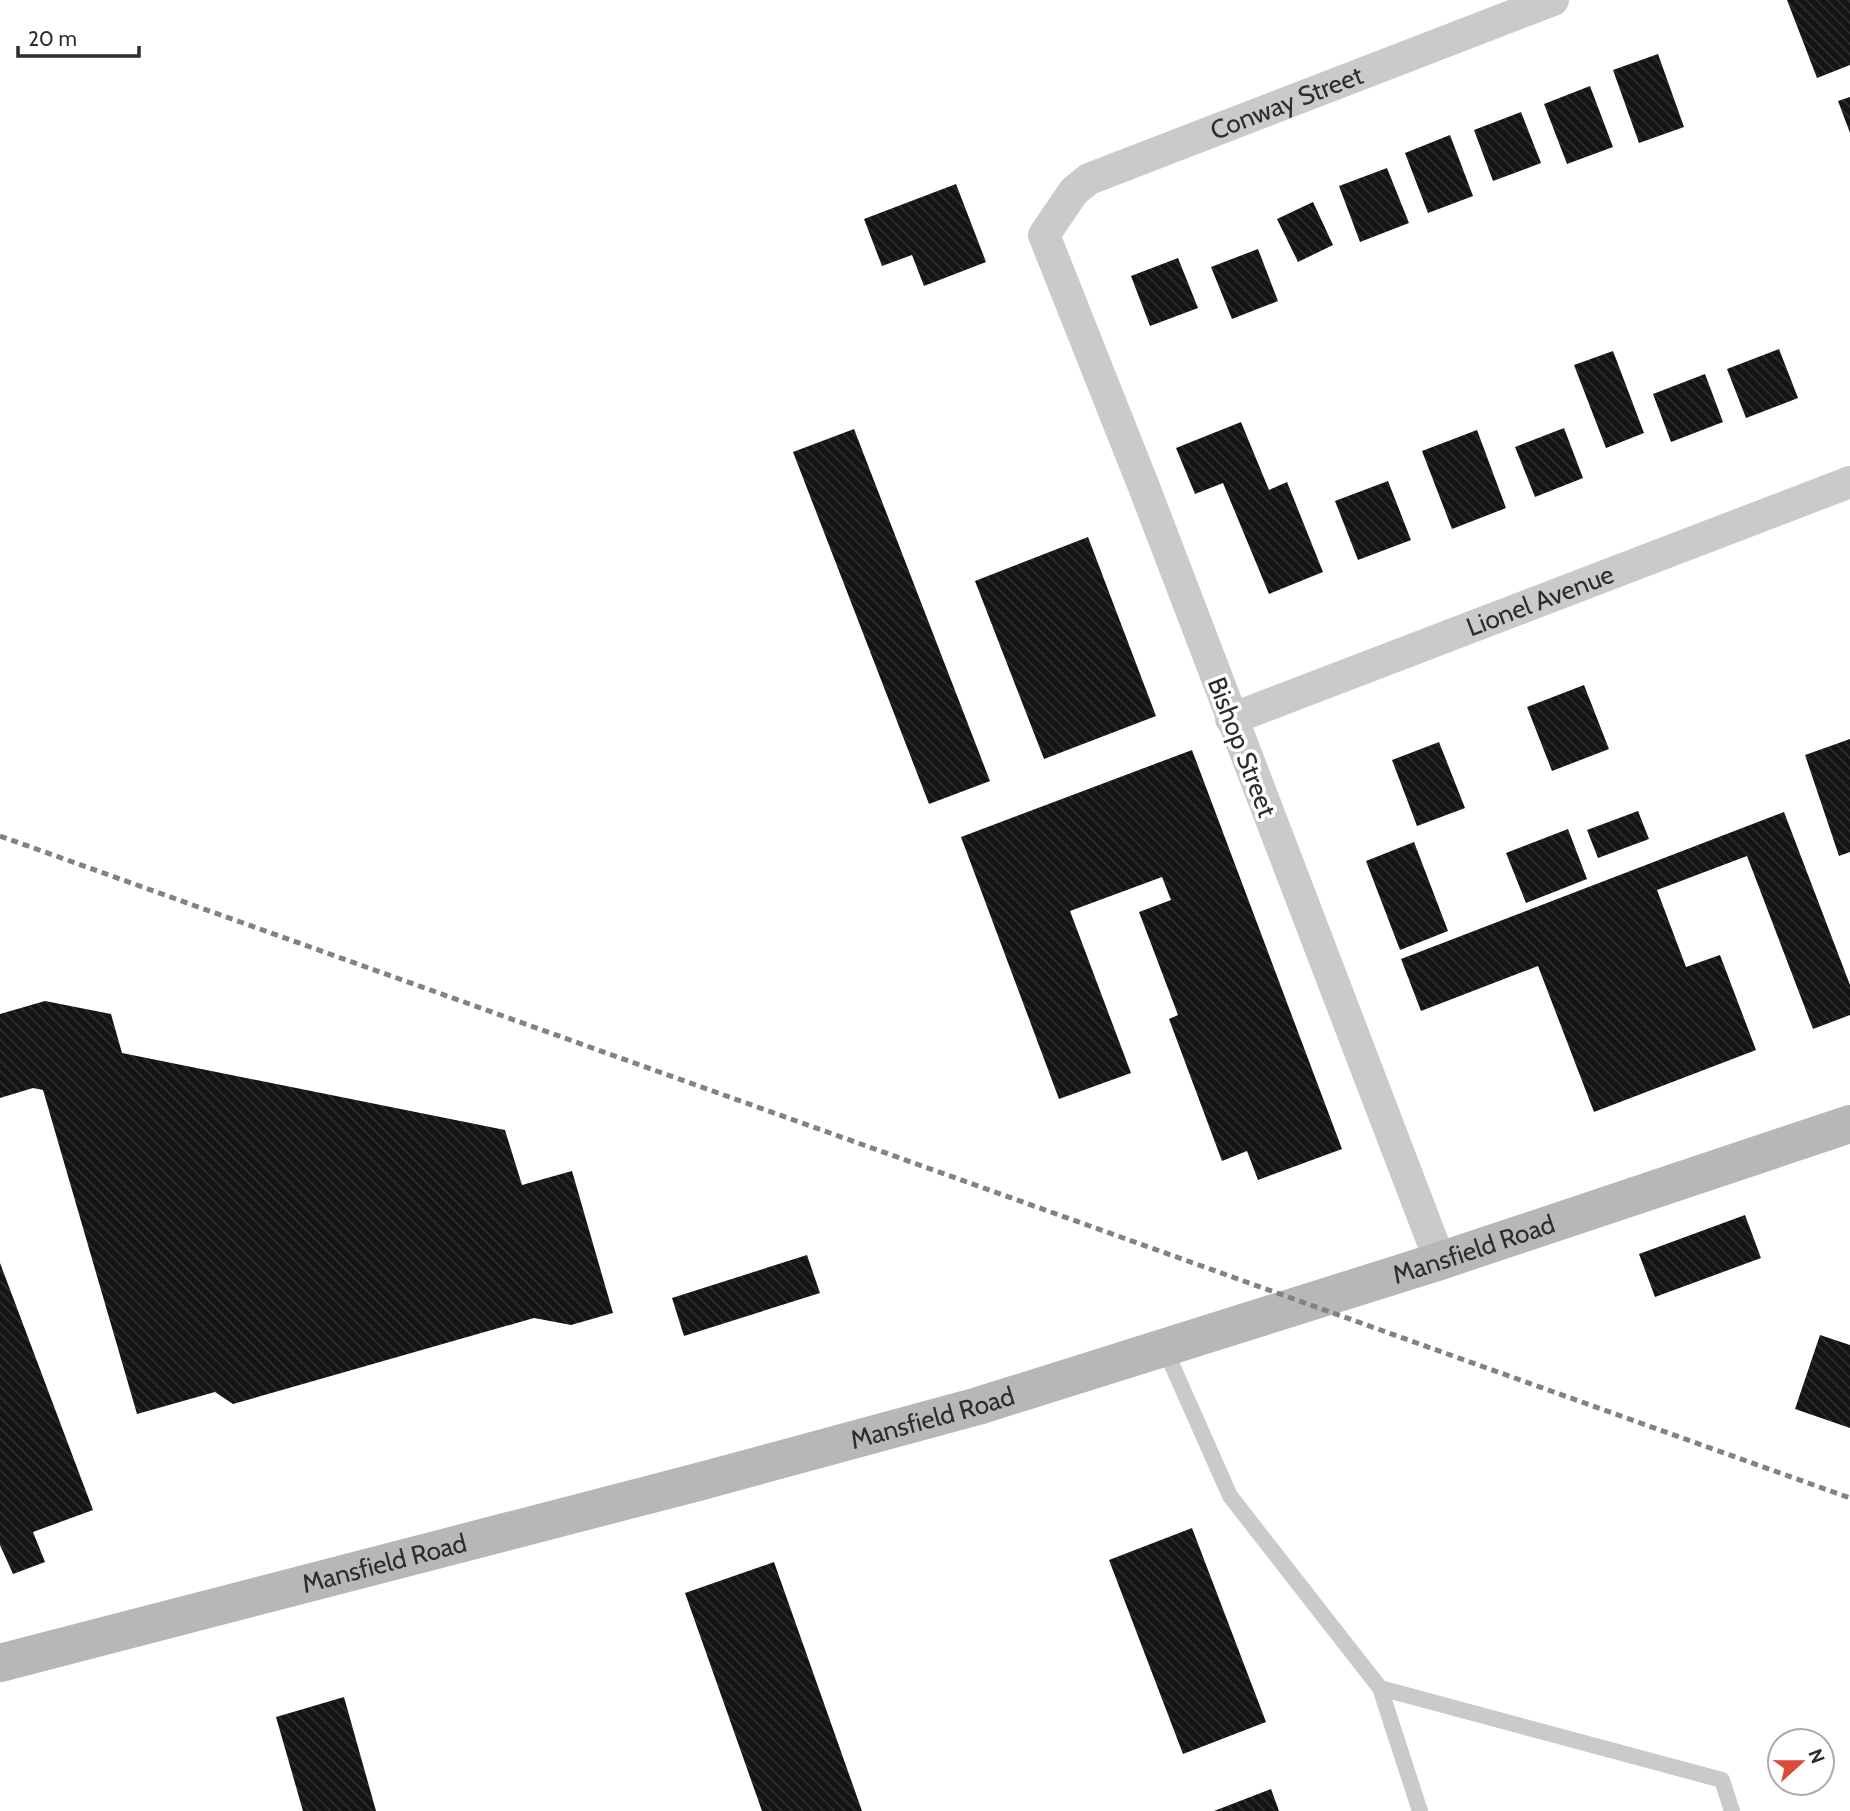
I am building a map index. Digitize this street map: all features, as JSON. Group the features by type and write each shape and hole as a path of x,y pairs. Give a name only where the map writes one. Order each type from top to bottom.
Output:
{"main road":[{"name":"Mansfield Road","path":"0,1664 978,1406 1440,1261 1850,1124"}],"street":[{"name":"Conway Street","path":"1044,235 1074,191 1089,179 1553,0"},
{"name":"Bishop Street","path":"1044,235 1144,487 1440,1261"},
{"name":"Lionel Avenue","path":"1231,719 1850,482"}],"lane":[{"path":"1164,1347 1230,1496 1380,1688 1420,1811"},
{"path":"1380,1688 1722,1780 1732,1811"}],"building":[{"path":"1787,0 1850,0 1850,65 1817,78"},
{"path":"1658,54 1684,127 1639,143 1613,70"},
{"path":"1590,86 1613,147 1567,164 1544,104"},
{"path":"1850,97 1850,133 1838,101"},
{"path":"1521,112 1541,163 1493,181 1474,130"},
{"path":"1450,135 1473,196 1428,213 1405,153"},
{"path":"1387,168 1409,223 1360,242 1339,186"},
{"path":"956,184 986,262 924,286 912,255 882,266 864,219"},
{"path":"1313,202 1333,245 1298,262 1277,219"},
{"path":"1258,249 1278,301 1232,319 1211,267"},
{"path":"1178,258 1198,308 1150,326 1131,276"},
{"path":"1779,349 1798,398 1746,418 1727,369"},
{"path":"1613,351 1644,433 1606,448 1574,365"},
{"path":"1705,374 1723,422 1671,442 1653,394"},
{"path":"1241,422 1269,490 1287,482 1323,572 1269,594 1223,483 1195,494 1176,448"},
{"path":"1564,428 1583,478 1535,497 1515,447"},
{"path":"854,429 990,781 929,804 793,452"},
{"path":"1477,430 1506,508 1452,529 1422,451"},
{"path":"1388,481 1411,540 1358,560 1335,501"},
{"path":"1088,537 1156,716 1044,759 975,581"},
{"path":"1584,685 1609,749 1552,771 1527,707"},
{"path":"1850,739 1850,852 1839,856 1805,755"},
{"path":"1439,742 1465,808 1417,826 1392,760"},
{"path":"1192,750 1342,1149 1258,1180 1247,1151 1222,1161 1169,1019 1178,1015 1139,912 1171,900 1162,877 1070,911 1131,1073 1059,1099 961,837"},
{"path":"1638,811 1649,839 1598,858 1587,830"},
{"path":"1784,812 1850,985 1850,1015 1813,1029 1747,856 1657,890 1686,967 1720,955 1756,1050 1594,1112 1538,966 1421,1011 1401,959"},
{"path":"1568,829 1587,879 1526,903 1506,853"},
{"path":"1414,842 1448,931 1400,950 1366,861"},
{"path":"45,1001 111,1014 122,1053 505,1130 522,1185 572,1171 613,1313 571,1325 534,1318 233,1404 215,1392 137,1414 43,1090 33,1088 0,1098 0,1014"},
{"path":"1745,1215 1761,1258 1655,1297 1639,1254"},
{"path":"807,1255 820,1293 684,1336 672,1298"},
{"path":"0,1263 93,1510 33,1532 45,1562 13,1574 0,1545"},
{"path":"1820,1335 1850,1345 1850,1428 1795,1409"},
{"path":"1192,1528 1266,1722 1183,1754 1109,1560"},
{"path":"774,1562 862,1811 762,1811 685,1593"},
{"path":"344,1697 376,1811 303,1811 276,1717"},
{"path":"1271,1789 1279,1811 1214,1811"}],"railway":[{"path":"0,836 1850,1498"}]}
